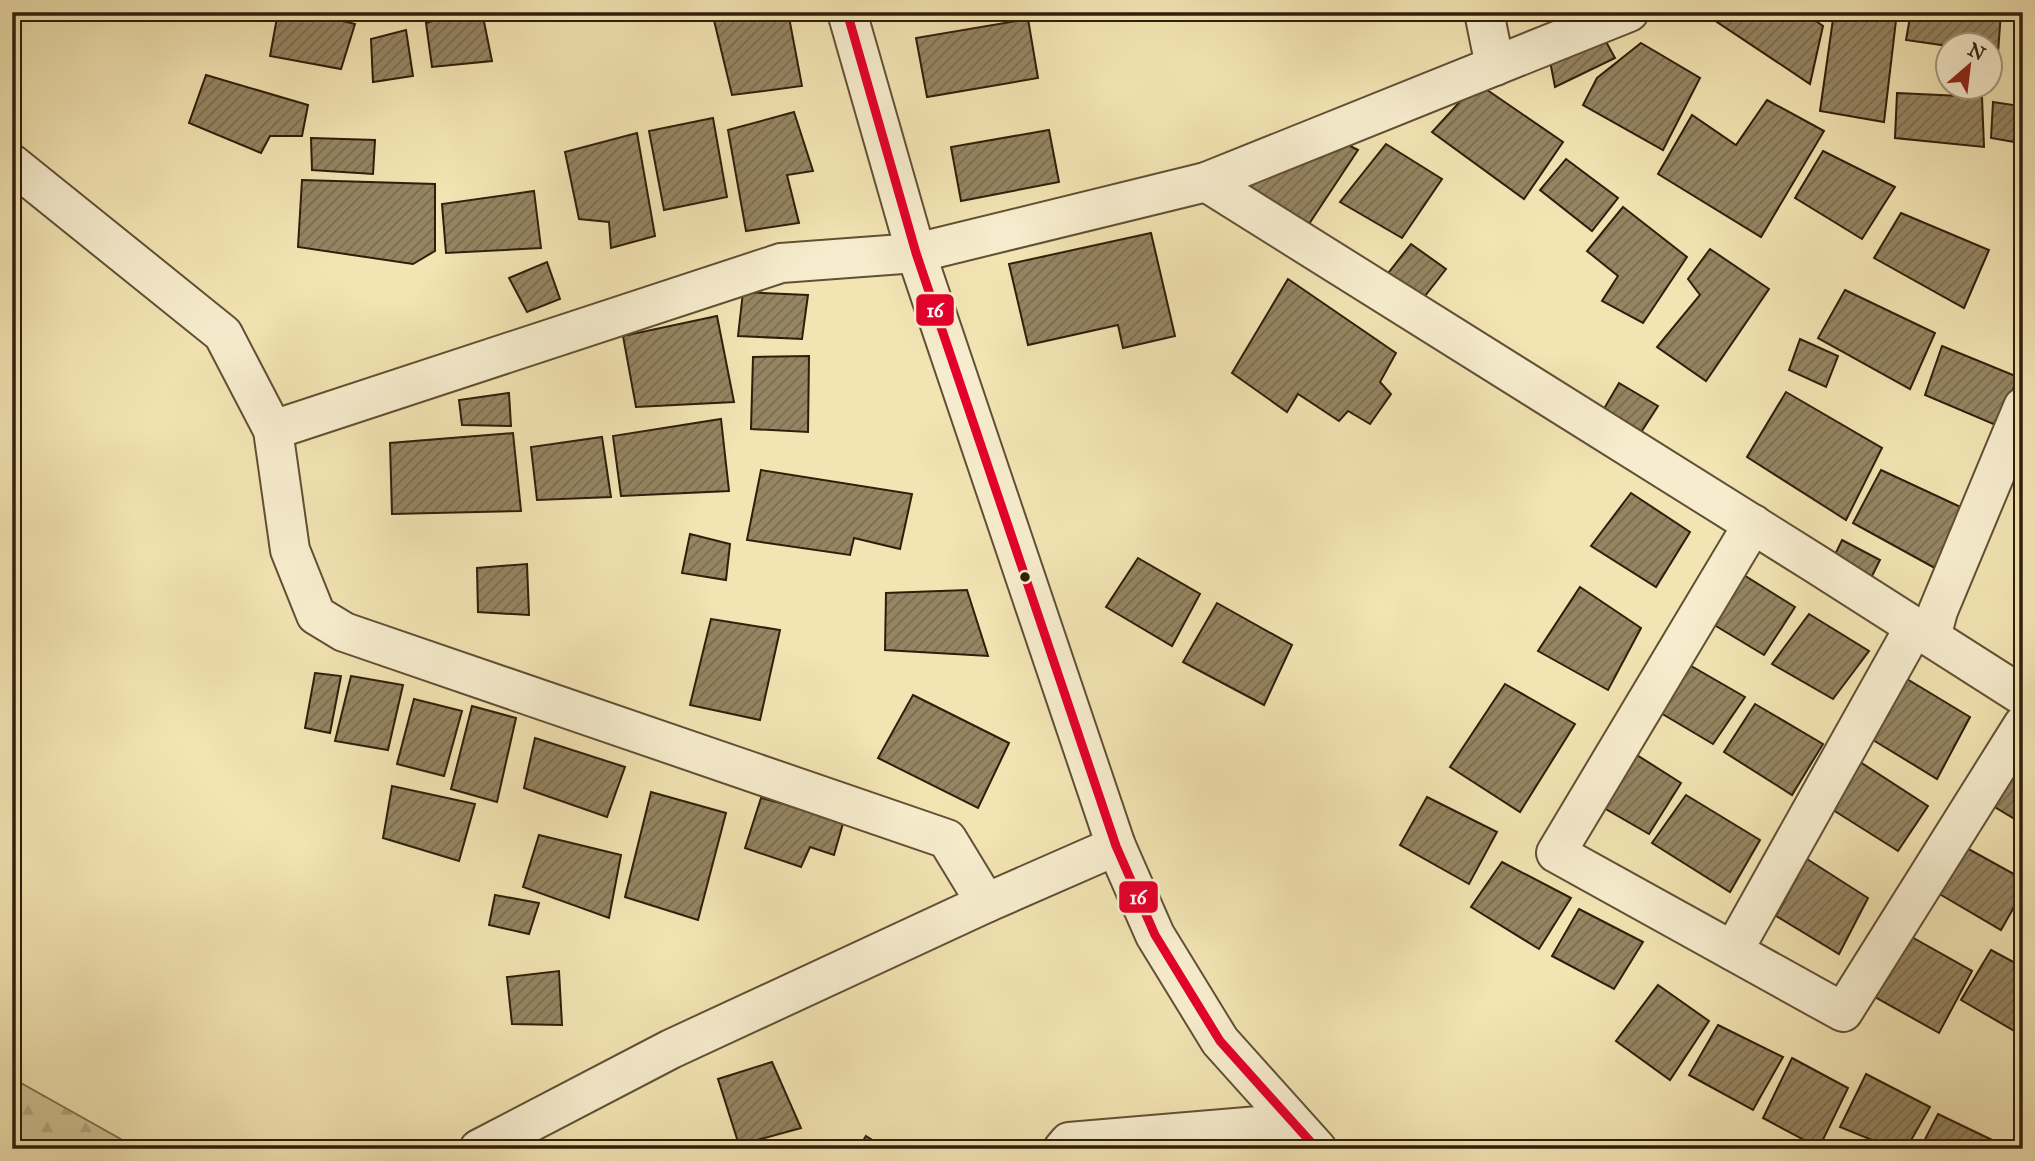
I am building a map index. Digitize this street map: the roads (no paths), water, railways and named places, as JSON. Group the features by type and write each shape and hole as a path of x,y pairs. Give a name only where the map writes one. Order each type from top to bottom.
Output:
{"street":[{"path":"847,12 916,253 1116,846 1155,936 1220,1041 1305,1136"},
{"path":"1484,12 1495,66"},
{"path":"273,430 781,263 916,253 1206,182 1629,12"},
{"path":"12,164 223,334 273,430 290,550 316,615 344,632 947,839 986,903"},
{"path":"1206,182 2023,696"},
{"path":"1733,951 1923,631 1938,611 2023,407"},
{"path":"1753,524 1556,853 1843,1012 2023,725"},
{"path":"479,1149 671,1049 1116,846"},
{"path":"1063,1149 1069,1142 1305,1136"}]}
